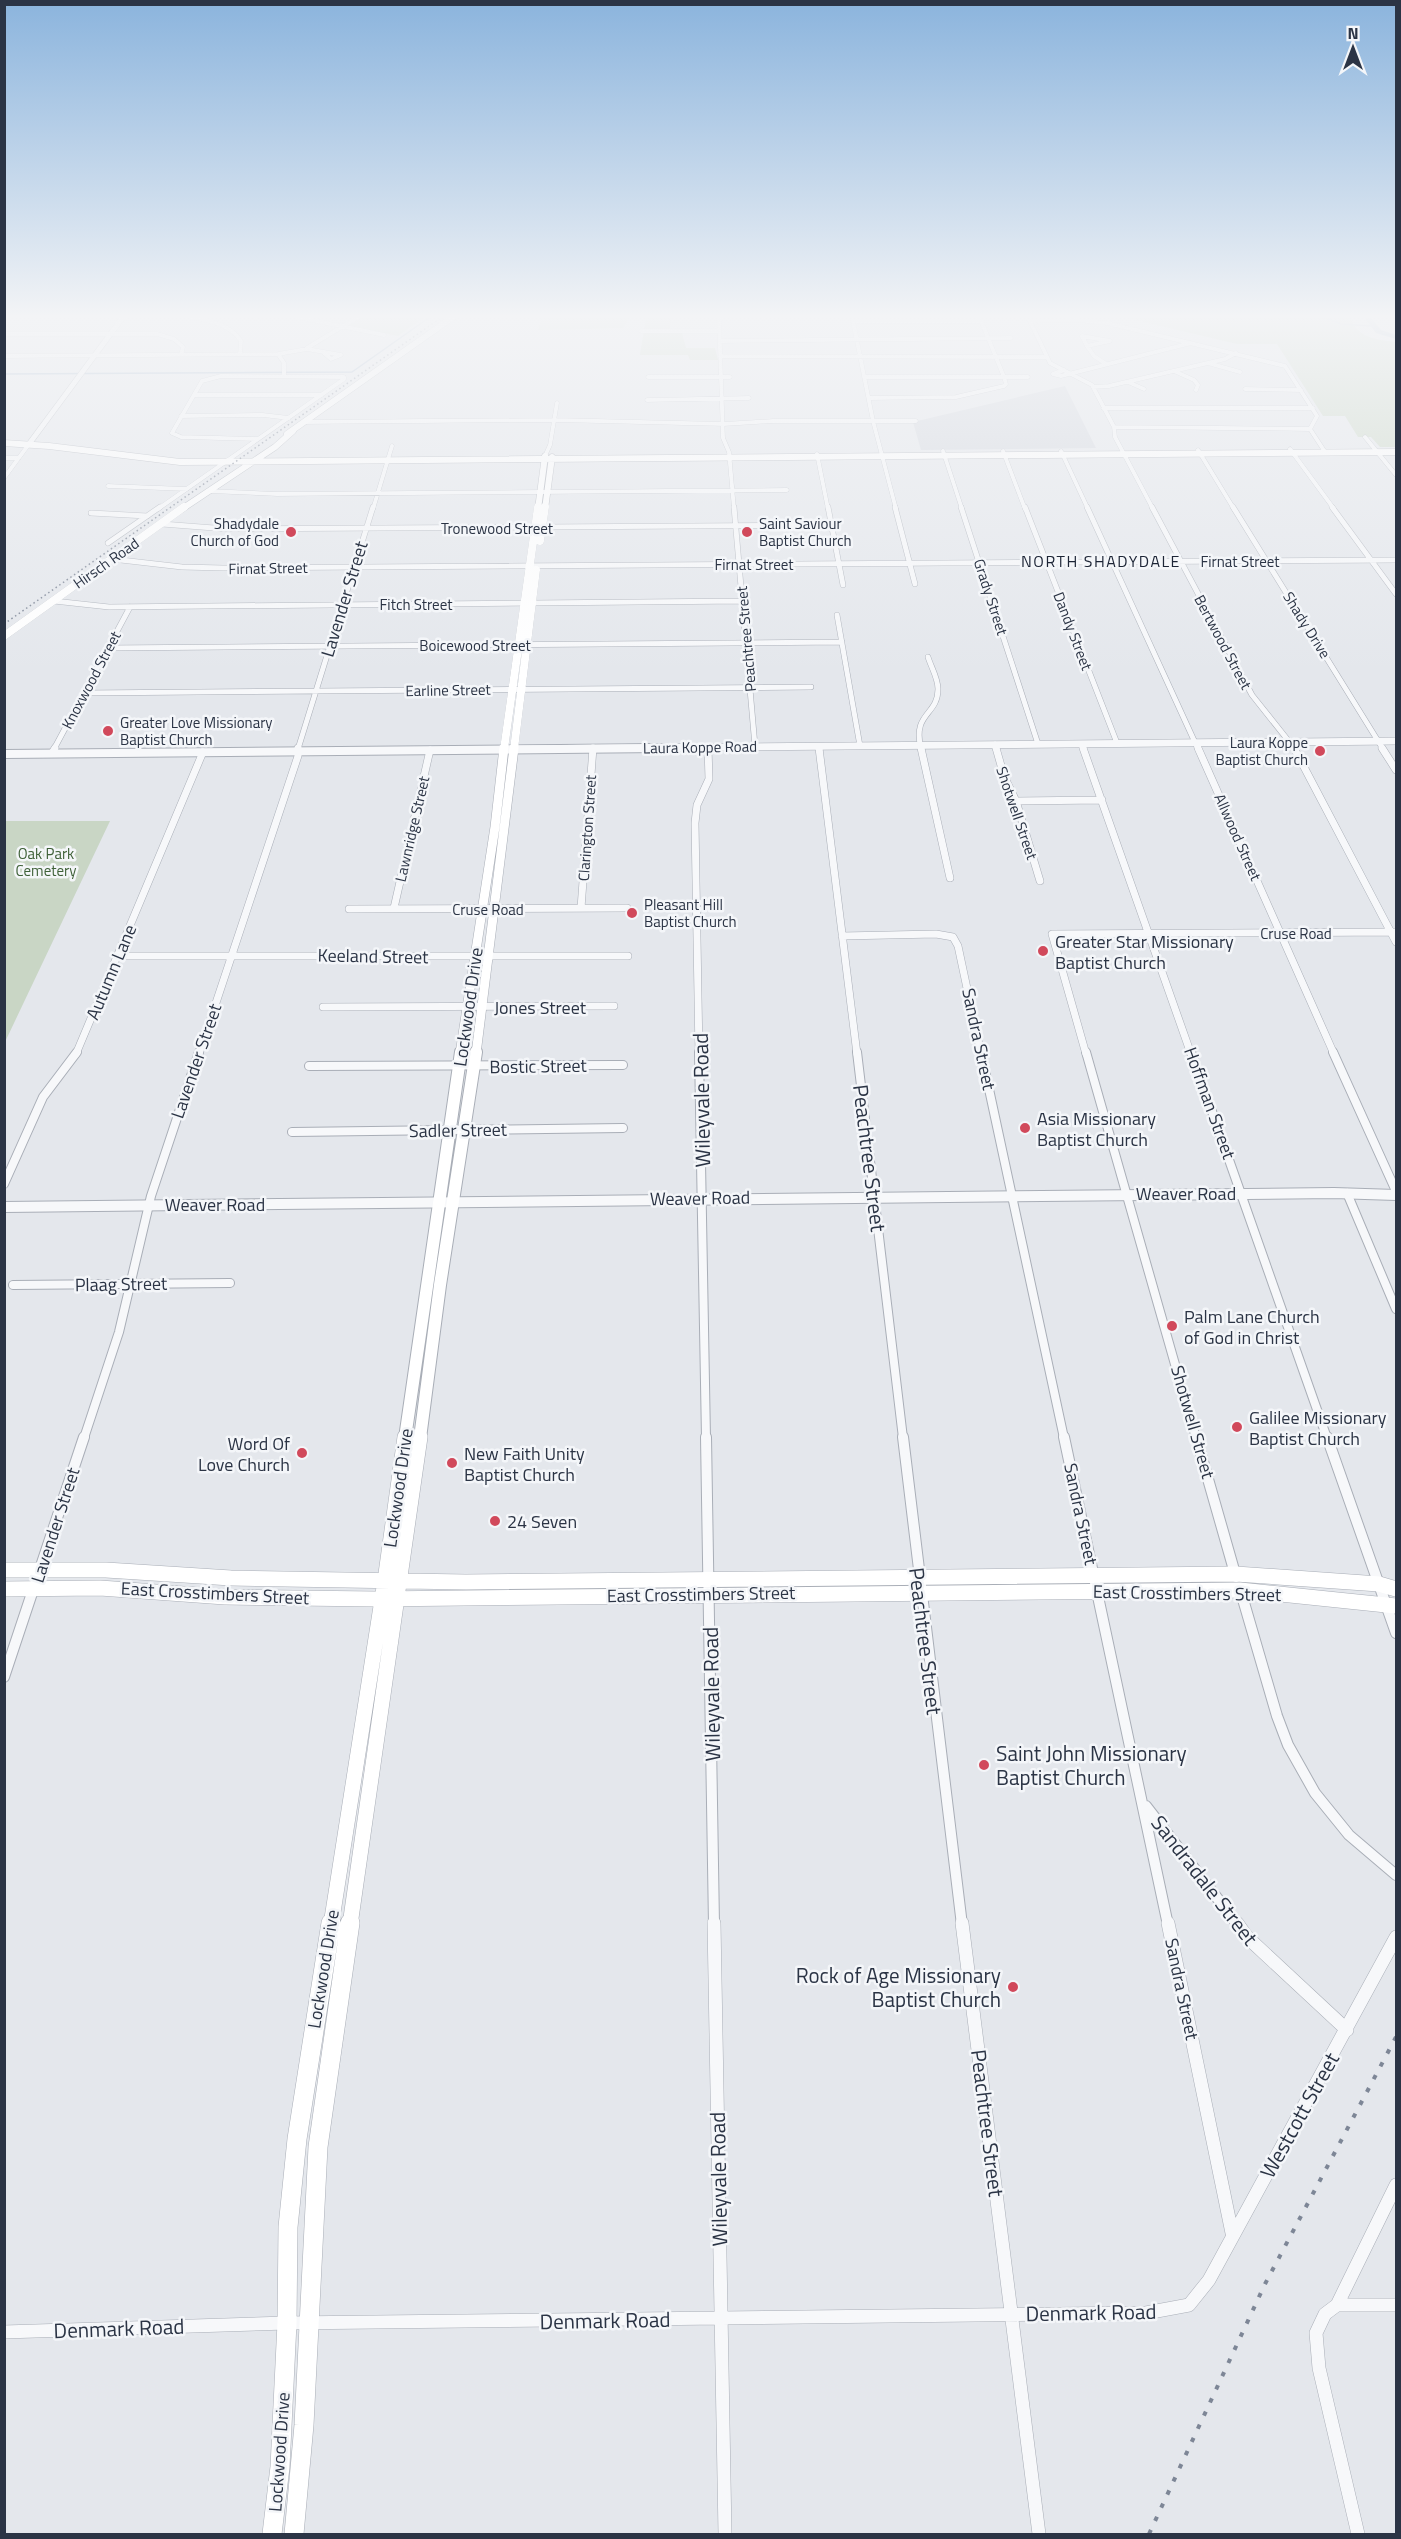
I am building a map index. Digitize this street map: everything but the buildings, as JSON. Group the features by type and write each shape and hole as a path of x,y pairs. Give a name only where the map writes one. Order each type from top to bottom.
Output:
{"main road":[{"name":"Hirsch Road","path":"4,636 287,435"},
{"path":"4,442 30,442 152,459 225,460 1396,450"},
{"name":"Lockwood Drive","path":"523,645 524,603 533,566 538,527 539,492 548,458"},
{"name":"Lockwood Drive","path":"538,527 548,492 548,458"},
{"name":"Lockwood Drive","path":"294,2535 305,2417 318,2147 369,1789 405,1432 433,1286 454,1200 465,1131 494,909 509,749 523,645 533,603 533,566"},
{"name":"Lockwood Drive","path":"272,2535 280,2467 287,2323 288,2227 297,2139 352,1790 421,1430 438,1201 460,1066 481,909 509,749"},
{"path":"405,1432 421,1430"},
{"name":"East Crosstimbers Street","path":"4,1570 117,1570 390,1590"},
{"name":"East Crosstimbers Street","path":"4,1589 100,1588 207,1595 390,1590 919,1584 1094,1574 1236,1574 1379,1584 1396,1589"},
{"path":"207,1595 216,1577"},
{"name":"East Crosstimbers Street","path":"919,1584 1098,1591 1240,1590 1391,1605"},
{"path":"352,1790 369,1789"},
{"path":"307,2072 328,2072"}],"street":[{"path":"4,477 35,435"},
{"path":"178,435 257,439"},
{"path":"108,543 262,435"},
{"name":"Lockwood Drive","path":"548,458 551,435"},
{"name":"Peachtree Street","path":"723,435 729,457 733,490 755,746"},
{"path":"877,435 915,584"},
{"name":"Bertwood Street","path":"1115,435 1252,695 1291,742 1394,932 1396,942"},
{"path":"1314,435 1324,451"},
{"path":"1365,437 1396,475"},
{"name":"Lavender Street","path":"4,1677 119,1332 148,1205 298,756 297,751 392,446"},
{"name":"Shady Drive","path":"1199,451 1396,770"},
{"path":"1291,451 1396,594"},
{"name":"Allwood Street","path":"1062,452 1195,742 1396,1193"},
{"name":"Grady Street","path":"944,453 1038,744"},
{"name":"Dandy Street","path":"1004,453 1117,743"},
{"path":"817,455 843,585"},
{"path":"4,458 19,458"},
{"path":"108,486 187,489"},
{"path":"208,491 278,494 787,490"},
{"path":"92,513 147,516"},
{"name":"Tronewood Street","path":"162,524 220,529 831,525"},
{"name":"Firnat Street","path":"112,559 202,568 1396,560"},
{"name":"Fitch Street","path":"54,601 130,607 742,601"},
{"name":"Knoxwood Street","path":"52,753 130,607"},
{"path":"837,615 860,746"},
{"name":"Boicewood Street","path":"108,648 842,642"},
{"path":"928,657 938,688 933,705 919,725 917,738 950,878"},
{"name":"Earline Street","path":"85,693 811,687"},
{"name":"Laura Koppe Road","path":"4,754 1396,741"},
{"name":"Shotwell Street","path":"995,744 1004,776 1016,801 1040,881"},
{"name":"Hoffman Street","path":"1082,744 1379,1584 1391,1605 1396,1634"},
{"name":"Peachtree Street","path":"819,746 875,1197 919,1584 1039,2535"},
{"name":"Wileyvale Road","path":"708,747 709,779 697,805 695,823 704,1198 725,2535"},
{"name":"Clarington Street","path":"581,908 592,748"},
{"name":"Lawnridge Street","path":"393,908 430,750"},
{"name":"Autumn Lane","path":"4,1184 43,1097 76,1054 203,752"},
{"path":"1016,801 1102,800"},
{"name":"Cruse Road","path":"349,909 627,908"},
{"name":"Cruse Road","path":"1052,934 1394,932"},
{"path":"842,936 936,934 953,937"},
{"name":"Shotwell Street","path":"1052,934 1276,1716 1288,1745 1315,1793 1349,1835 1396,1875"},
{"name":"Sandra Street","path":"953,937 958,946 1013,1195 1233,2233"},
{"name":"Keeland Street","path":"119,956 628,956"},
{"name":"Jones Street","path":"323,1007 614,1006"},
{"name":"Bostic Street","path":"309,1066 623,1065"},
{"name":"Sadler Street","path":"292,1132 623,1128"},
{"path":"1347,1192 1396,1309"},
{"name":"Weaver Road","path":"4,1207 454,1200 1396,1193"},
{"name":"Plaag Street","path":"13,1285 230,1283"},
{"name":"Sandradale Street","path":"1143,1802 1247,1937 1347,2030"},
{"name":"Westcott Street","path":"1199,2292 1209,2280 1396,1937"},
{"path":"1358,2535 1319,2368 1316,2333 1324,2314 1337,2305 1396,2185"},
{"name":"Denmark Road","path":"4,2332 287,2323 1153,2313 1189,2305 1199,2292"},
{"path":"1337,2305 1396,2305"}],"shaded area":[{"path":"917,435 1090,435 1096,448 921,450"}],"green space":[{"path":"1396,435 1396,447 1380,447 1371,437 1358,437"},
{"name":"Oak Park Cemetery","path":"4,821 110,821 5,1042"}],"railway":[{"path":"4,624 273,435"},
{"path":"1149,2534 1265,2284 1396,2037"}],"place":[{"name":"Shadydale Church of God","path":"291,532"},
{"name":"Saint Saviour Baptist Church","path":"747,532"},
{"name":"Greater Love Missionary Baptist Church","path":"108,731"},
{"name":"Laura Koppe Baptist Church","path":"1320,751"},
{"name":"Pleasant Hill Baptist Church","path":"632,913"},
{"name":"Greater Star Missionary Baptist Church","path":"1043,951"},
{"name":"Asia Missionary Baptist Church","path":"1025,1128"},
{"name":"Palm Lane Church of God in Christ","path":"1172,1326"},
{"name":"Galilee Missionary Baptist Church","path":"1237,1427"},
{"name":"Word Of Love Church","path":"302,1453"},
{"name":"New Faith Unity Baptist Church","path":"452,1463"},
{"name":"24 Seven","path":"495,1521"},
{"name":"Saint John Missionary Baptist Church","path":"984,1765"},
{"name":"Rock of Age Missionary Baptist Church","path":"1013,1987"}],"district":[{"name":"NORTH SHADYDALE","path":"1101,561"}]}
